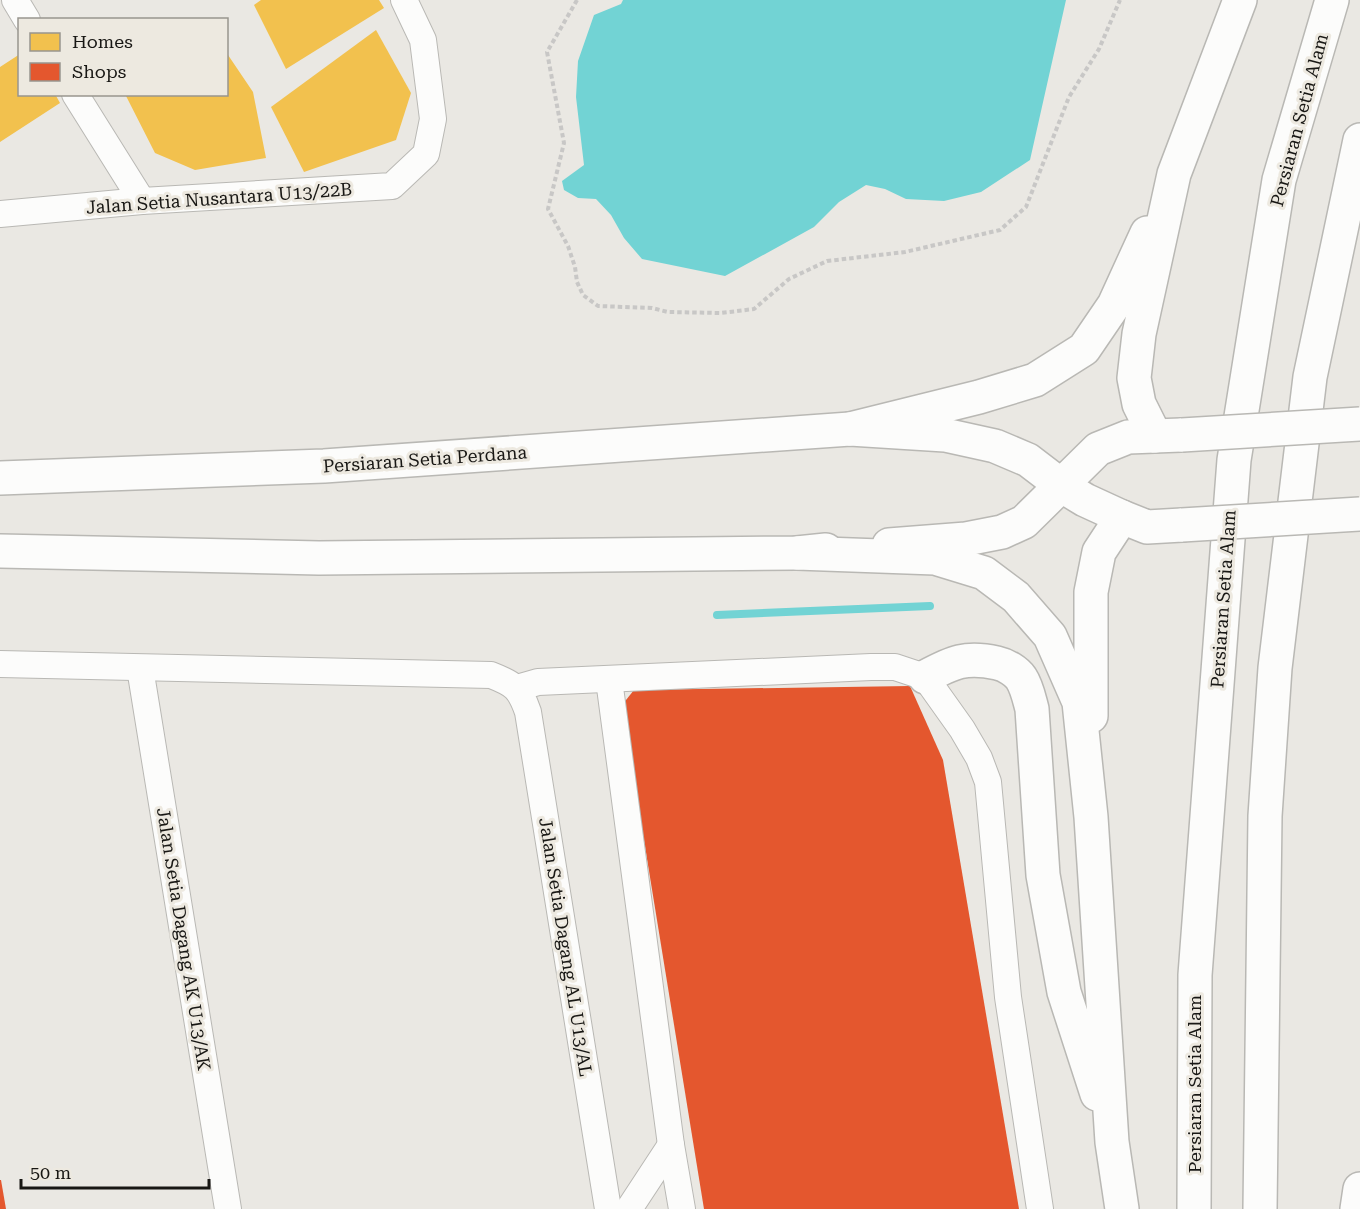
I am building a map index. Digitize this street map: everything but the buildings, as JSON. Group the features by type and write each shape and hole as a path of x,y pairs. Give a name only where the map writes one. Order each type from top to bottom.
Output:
{"main road":[{"path":"850,429 979,397 1035,380 1084,349 1114,305 1174,174 1239,0"},
{"name":"Persiaran Setia Alam","path":"1194,1209 1195,975 1234,460 1279,180 1332,0"},
{"path":"1260,1209 1265,816 1275,668 1310,377 1360,140"},
{"path":"1168,435 1139,404 1134,378 1139,334 1174,174"},
{"path":"797,553 966,539 1002,532 1024,522 1098,449 1128,437 1360,424"},
{"path":"850,429 945,435 995,446 1028,460 1085,501 1122,518 1147,526 1360,514"},
{"name":"Persiaran Setia Perdana","path":"0,478 324,466 850,429"},
{"path":"1091,817 1091,592 1099,552 1122,518"},
{"path":"0,550 320,558 797,553 935,558 984,573 1016,597 1050,636 1079,702 1091,817 1112,1142 1122,1209"},
{"path":"925,677 946,666 978,659 1004,664 1020,676 1028,691 1032,709 1043,876 1064,992 1112,1142"},
{"path":"1357,1209 1360,1189"}],"street":[{"path":"15,0 26,18"},
{"name":"Jalan Setia Nusantara U13/22B","path":"0,214 142,201 392,186 426,154 433,119 423,40 404,0"},
{"path":"76,96 142,201"},
{"path":"0,664 491,675 517,688 538,682 871,667 895,667 925,677 962,729 979,758 988,782 1008,997 1040,1209"},
{"name":"Jalan Setia Dagang AK U13/AK","path":"140,668 228,1209"},
{"path":"609,680 671,1145 682,1209"},
{"name":"Jalan Setia Dagang AL U13/AL","path":"517,688 528,712 609,1209"},
{"path":"629,1209 671,1145"}],"path":[{"path":"577,0 547,52 564,143 548,209 568,246 577,282 583,295 598,306 652,308 668,312 721,313 754,309 789,279 827,261 905,252 1000,230 1026,207 1069,97 1099,49 1120,0"}],"water":[{"path":"623,0 1066,0 1030,160 981,192 944,201 906,199 885,189 866,185 839,202 814,227 725,276 642,259 624,238 611,215 596,199 578,198 564,190 562,181 584,165 576,97 578,61 594,15 621,4"}],"waterway":[{"path":"717,615 930,606"}]}
